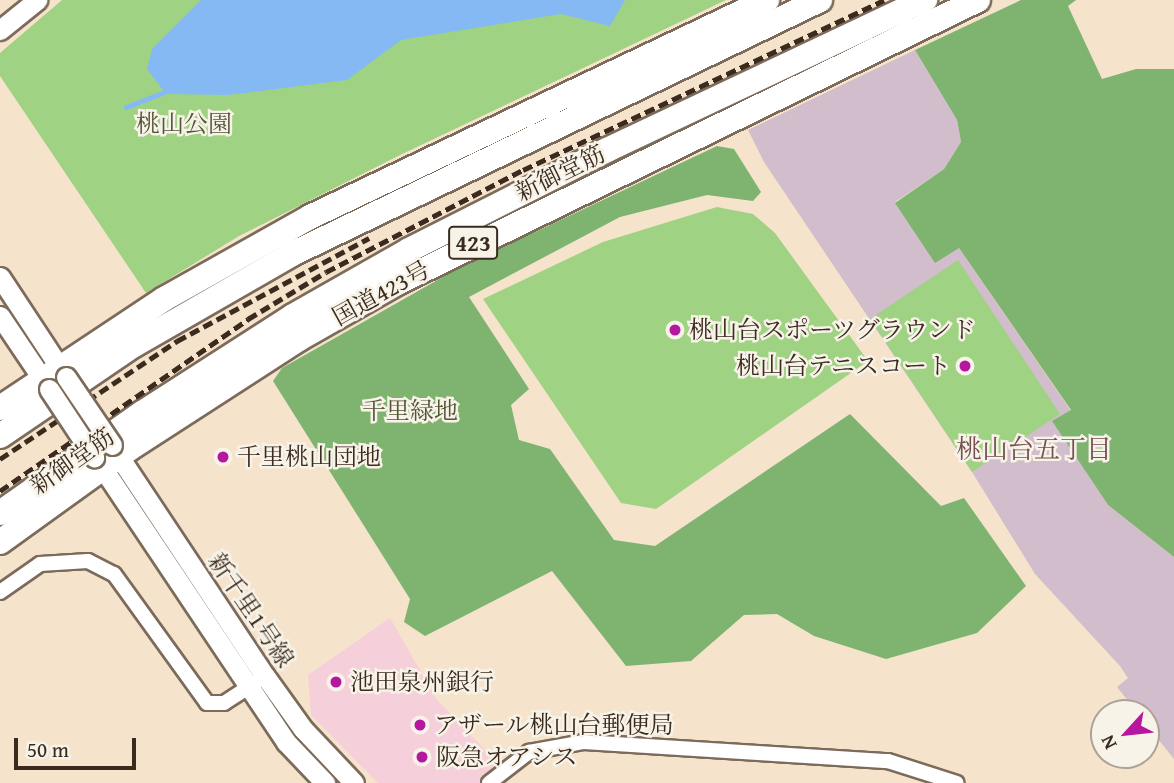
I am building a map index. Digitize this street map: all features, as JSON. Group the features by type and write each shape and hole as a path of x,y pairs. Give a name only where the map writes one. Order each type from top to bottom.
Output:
{"highway":[{"path":"0,408 54,378 186,286 310,217 767,0"},
{"name":"新御堂筋","path":"0,436 134,345 292,254 820,0"},
{"name":"新御堂筋","path":"0,513 142,412 293,316 409,250 607,150 925,0"},
{"path":"855,58 947,0"},
{"name":"国道423号","path":"0,542 107,456 299,339 399,282 978,0"}],"street":[{"path":"0,30 37,0"},
{"path":"0,277 54,378 107,456"},
{"path":"0,316 54,378"},
{"name":"新千里1号線","path":"107,456 303,729 354,783"},
{"name":"新千里1号線","path":"107,456 248,688 286,742 325,783"},
{"path":"0,592 40,564 88,561 114,574 207,703 224,703 265,676"},
{"path":"489,783 529,752 584,742 888,761 957,783"}],"shaded area":[{"path":"915,50 957,120 961,142 944,169 895,202 959,248 1071,411 1053,422 1108,505 1174,557 1174,759 1160,742 1160,699 1127,699 1117,687 1128,678 1120,666 1035,574 972,472 764,162 748,130"},
{"path":"390,618 437,700 497,762 479,783 378,783 311,715 308,675"}],"green space":[{"name":"桃山公園","path":"62,0 726,0 400,155 239,236 146,293 0,76 0,53"},
{"path":"1021,0 1076,0 1068,6 1102,79 1136,69 1174,69 1174,557 1108,505 1052,421 1071,410 959,248 935,263 895,203 944,169 961,142 957,120 915,50"},
{"name":"千里緑地","path":"717,146 734,149 761,192 753,201 707,195 620,217 469,297 529,389 511,405 519,440 550,449 614,540 655,546 850,414 941,506 964,498 1026,586 977,633 886,659 814,636 777,614 744,615 691,661 626,666 552,571 425,636 404,622 410,599 273,381 282,368 457,269"},
{"name":"桃山台スポーツグラウンド","path":"717,207 753,214 775,233 868,361 656,509 621,503 483,299 603,242"},
{"name":"桃山台テニスコート","path":"958,260 1060,414 972,472 870,319"},
{"path":"269,702 273,702 341,783 334,783 295,741"}],"water":[{"path":"201,0 625,0 610,26 561,14 401,40 347,80 228,95 166,94 147,69 152,49"}],"waterway":[{"path":"126,107 164,92"}],"railway":[{"path":"0,491 248,319 326,272 523,170 884,0"},
{"path":"0,459 177,341 369,238"}],"place":[{"name":"桃山台スポーツグラウンド","path":"675,330"},
{"name":"桃山台テニスコート","path":"965,366"},
{"name":"千里桃山団地","path":"223,457"},
{"name":"池田泉州銀行","path":"336,682"},
{"name":"アザール桃山台郵便局","path":"420,725"},
{"name":"阪急オアシス","path":"422,757"}],"district":[{"name":"桃山台五丁目","path":"1034,449"}]}
